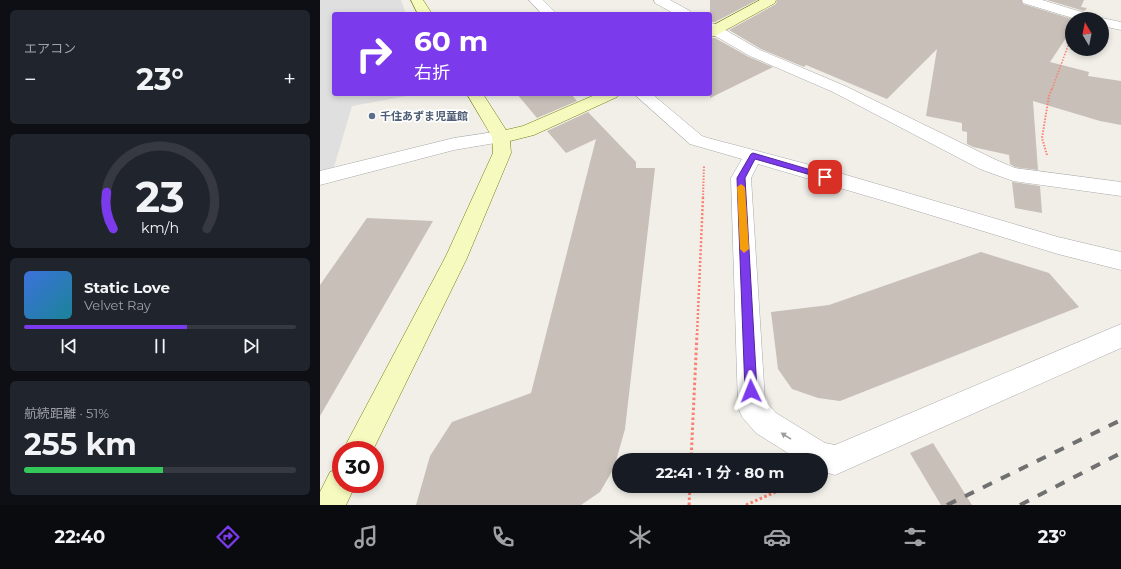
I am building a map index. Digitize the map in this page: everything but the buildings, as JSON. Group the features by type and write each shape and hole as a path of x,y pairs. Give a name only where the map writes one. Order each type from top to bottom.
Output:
{"street":[{"path":"417,0 424,12"},
{"path":"535,0 548,12"},
{"path":"660,0 681,12"},
{"path":"712,30 770,0"},
{"path":"1028,0 1067,12"},
{"path":"1086,3 1088,12"},
{"path":"1109,23 1121,26"},
{"path":"712,30 755,53 839,89 987,164 1013,174 1121,189"},
{"path":"363,441 456,258 502,153 501,137 476,96"},
{"path":"320,178 454,144 501,137 528,130 606,96"},
{"path":"644,96 696,140 703,143 753,156 1068,249 1121,261"},
{"path":"753,156 741,178 752,407 766,423 819,456 835,460 1121,336"},
{"path":"330,505 336,493"}],"path":[{"path":"1052,179 1042,138 1049,96 1065,53"},
{"path":"691,453 704,162"},
{"path":"689,505 690,493"},
{"path":"746,505 773,493"}],"shaded area":[{"path":"320,0 401,0 405,12 332,12 332,96 407,96 352,106 334,167 320,171"}],"railway":[{"path":"947,505 1121,420"},
{"path":"1020,505 1121,453"}],"slow traffic":[{"path":"741,187 744,249"}],"place":[{"name":"千住あずま児童館","path":"372,116"}],"route":[{"path":"751,391 741,178 753,156 825,177"}]}
